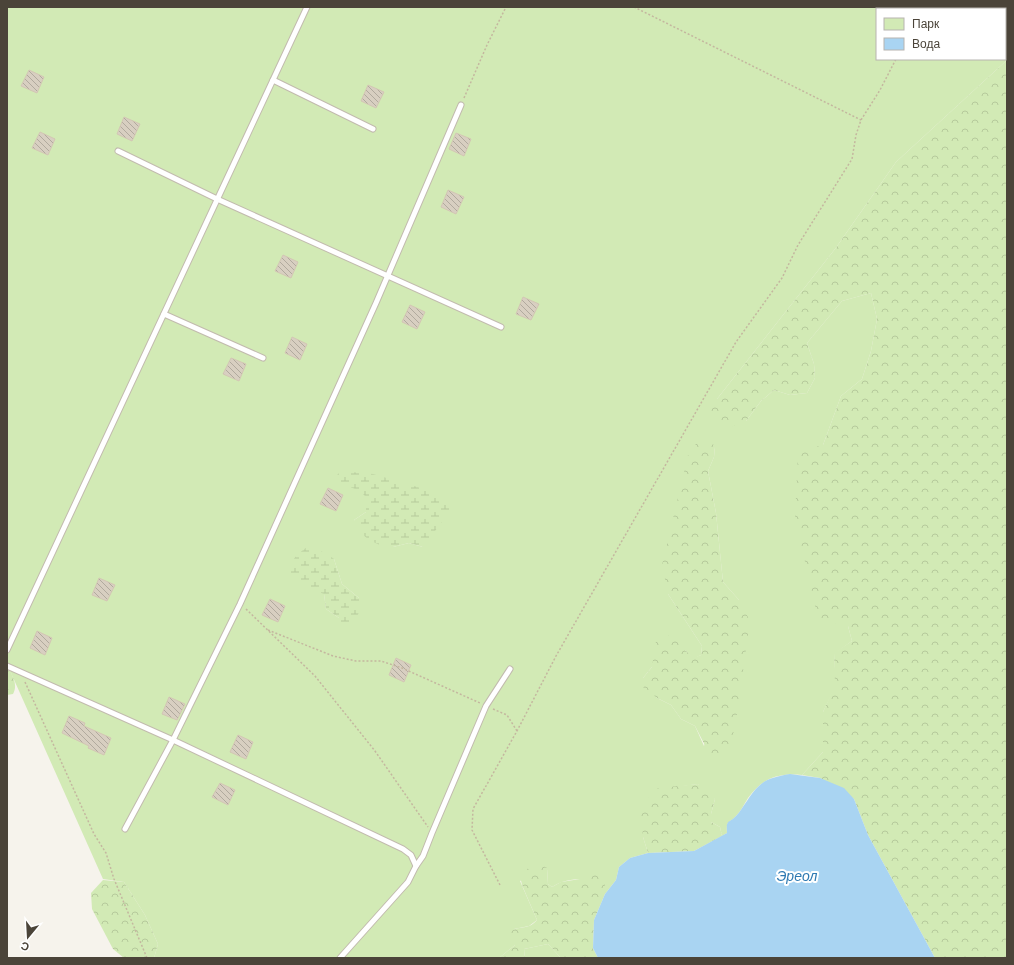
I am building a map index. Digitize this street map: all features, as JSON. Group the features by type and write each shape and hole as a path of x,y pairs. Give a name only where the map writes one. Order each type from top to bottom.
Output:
{"lane":[{"path":"7,650 307,7"},
{"path":"273,80 373,129"},
{"path":"125,829 173,740 240,604 388,276 461,105"},
{"path":"118,151 217,199 501,327"},
{"path":"164,314 263,358"},
{"path":"7,666 173,740 403,849 411,855 416,866"},
{"path":"340,958 408,882 423,856 486,706 510,669"}],"path":[{"path":"461,105 487,45 506,7"},
{"path":"634,7 862,120"},
{"path":"500,885 472,830 473,809 568,636 736,342 782,278 798,245 852,159 856,135 862,120 895,60"},
{"path":"240,604 315,676 375,751 432,833"},
{"path":"266,630 333,656 356,661 381,661 402,668 507,715 517,731"},
{"path":"24,680 94,834 106,853 114,880 147,958"}],"green space":[{"path":"7,7 1007,7 1007,60 896,162 835,249 717,399 746,421 761,401 774,390 790,395 807,393 815,378 814,364 807,343 842,301 871,293 877,319 871,351 862,379 841,396 823,445 848,626 852,641 834,654 836,685 823,712 823,752 802,775 778,776 765,781 748,798 738,814 728,822 727,833 722,836 720,827 711,822 711,814 715,799 698,784 683,786 643,837 648,853 630,858 619,867 616,880 605,894 605,883 591,880 578,879 565,881 552,887 548,884 547,868 520,881 537,920 529,926 514,929 515,945 499,958 154,958 158,944 145,915 124,882 103,879 7,664","holes":["715,446 714,457 708,471 716,513 723,582 739,600 704,746 695,726 681,719 671,705 657,698 643,678 652,667 685,650 693,659 701,655 702,646 668,594","361,491 423,547 409,543 393,547 354,520 366,512 366,496","334,559 342,584 359,598 339,618 326,609 324,594"]},
{"path":"1007,60 1007,958 935,958 868,835 854,799 820,778 802,775 823,752 823,712 835,685 834,653 852,641 848,626 818,619 795,518 798,451 823,445 841,396 862,379 871,351 877,319 871,293 842,301 807,343 814,364 815,378 807,393 790,395 774,390 761,401 746,421 730,427 717,423 711,410 717,399 835,249 896,162"},
{"path":"700,438 709,441 715,446 714,457 708,471 716,513 723,582 739,600 750,621 735,728 727,752 722,759 712,759 695,726 681,719 671,705 657,698 643,687 643,678 652,667 656,641 670,635 683,638 685,650 693,658 701,655 702,646 668,594 662,565 688,455"},
{"path":"341,471 373,474 438,493 448,504 450,511 423,547 409,543 393,547 384,547 369,540 361,533 354,520 366,512 366,497 358,490 342,483 339,480 336,476"},
{"path":"307,547 326,553 334,559 342,584 359,598 359,613 352,621 342,625 339,618 326,609 324,594 307,588 287,577 293,560"},
{"path":"7,664 14,679 15,690 13,694 7,695"},
{"path":"698,784 711,790 715,799 711,814 711,822 720,827 722,836 694,851 648,853 643,837 640,807 658,788"},
{"path":"542,865 547,868 548,884 552,887 561,882 580,879 588,870 602,873 605,883 605,894 594,920 593,948 598,958 561,958 548,944 524,949 525,958 499,958 515,945 509,937 510,933 514,929 530,926 537,920 522,885 520,876 527,869"},
{"path":"103,880 124,882 145,915 158,944 154,958 124,958 113,949 92,909 91,893"},
{"path":"548,944 561,958 525,958 524,949"}],"water":[{"name":"Эреол","path":"790,774 820,778 844,788 854,799 868,835 935,958 598,958 593,948 594,920 605,894 616,880 619,867 630,858 648,853 694,851 727,833 728,822 737,814 760,785 775,777"}],"building":[{"path":"29,70 44,77 37,93 21,86"},
{"path":"368,85 384,92 376,108 361,101"},
{"path":"124,117 140,124 132,141 117,134"},
{"path":"40,132 55,139 48,155 32,148"},
{"path":"456,133 471,139 464,156 449,149"},
{"path":"448,190 464,197 456,214 441,207"},
{"path":"283,255 298,262 291,278 275,271"},
{"path":"523,297 539,304 531,320 516,314"},
{"path":"410,305 425,312 417,329 402,322"},
{"path":"292,337 307,344 300,360 285,353"},
{"path":"231,358 246,364 239,381 223,374"},
{"path":"328,488 343,495 336,511 320,504"},
{"path":"99,578 115,585 107,601 92,595"},
{"path":"270,599 285,606 278,622 262,615"},
{"path":"37,631 52,638 45,655 30,648"},
{"path":"396,658 411,665 404,682 389,675"},
{"path":"169,697 185,704 177,720 162,714"},
{"path":"69,716 85,723 84,726 111,738 104,755 88,748 89,746 62,733"},
{"path":"238,735 253,742 246,759 230,752"},
{"path":"220,783 235,790 228,805 212,797"}]}
